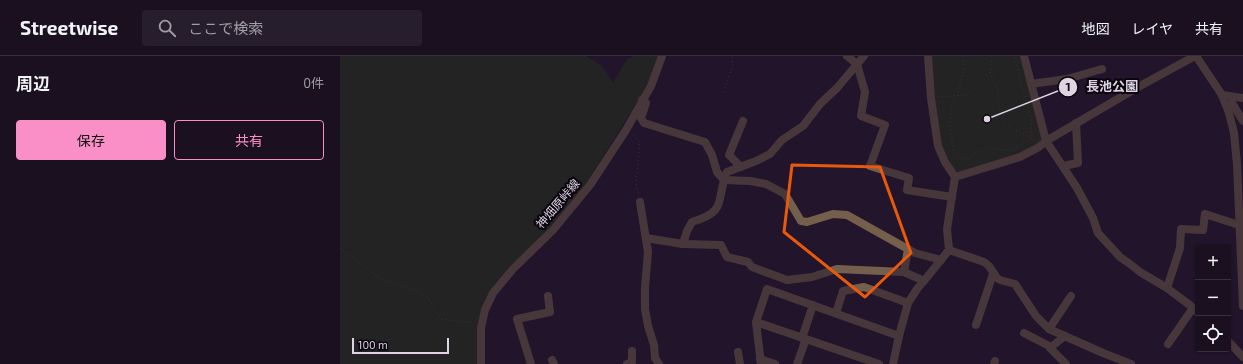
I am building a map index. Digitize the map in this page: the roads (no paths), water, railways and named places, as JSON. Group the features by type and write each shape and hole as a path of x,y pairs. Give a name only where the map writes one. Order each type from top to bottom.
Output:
{"street":[{"name":"神畑原峠線","path":"481,364 481,328 484,310 493,293 513,269 534,250 567,213 590,184 626,129 651,86 662,56"},
{"path":"847,56 857,64 865,92 861,116 885,125 870,166 909,178 907,190 952,197"},
{"path":"682,244 692,222 716,210 720,202 727,172 770,154 782,140 803,126 820,104 837,88 864,56"},
{"path":"893,364 908,303 917,289 949,250 948,229 955,177 944,162 938,146 931,98 928,56"},
{"path":"1024,56 1046,141 1077,188 1093,218 1098,233 1120,257 1195,309"},
{"path":"955,177 1020,157 1039,147 1046,141 1076,123 1196,56 1222,95 1229,113 1234,133 1237,164 1243,306"},
{"path":"1031,84 1067,79 1102,69"},
{"path":"1222,95 1243,98"},
{"path":"642,100 646,103 641,118 644,123 705,142 712,155 717,172 724,180 750,181 766,184 784,194 801,221 807,222 832,214 847,215 915,253 941,260"},
{"path":"1232,103 1243,121"},
{"path":"741,167 729,155 743,120"},
{"path":"1063,166 1078,163 1076,123"},
{"path":"1234,133 1243,136"},
{"path":"640,202 648,252 645,287 648,326 654,346 655,358 659,364"},
{"path":"1166,288 1180,248 1181,229 1203,230 1205,214 1239,225"},
{"path":"646,238 682,244 721,245 727,257 748,262 752,268 787,280 812,277 837,269 904,272 924,281"},
{"path":"904,272 908,249"},
{"path":"949,250 984,262 989,266 993,274 1000,280 1015,284 1036,316 1049,329 1131,364"},
{"path":"976,325 993,274"},
{"path":"836,313 843,291 864,287 908,303"},
{"path":"775,364 760,361 756,322 767,289 899,336"},
{"path":"531,364 517,318 550,312 548,296"},
{"path":"1049,329 1071,296"},
{"path":"797,364 813,305"},
{"path":"1168,344 1195,311"},
{"path":"756,322 879,364"},
{"path":"1024,333 1051,347 1050,348 1066,364"},
{"path":"1051,347 1065,336"},
{"path":"1231,345 1243,357"},
{"path":"627,364 632,362 632,351"},
{"path":"738,352 740,364"}],"place":[{"name":"長池公園","path":"987,119"}]}
